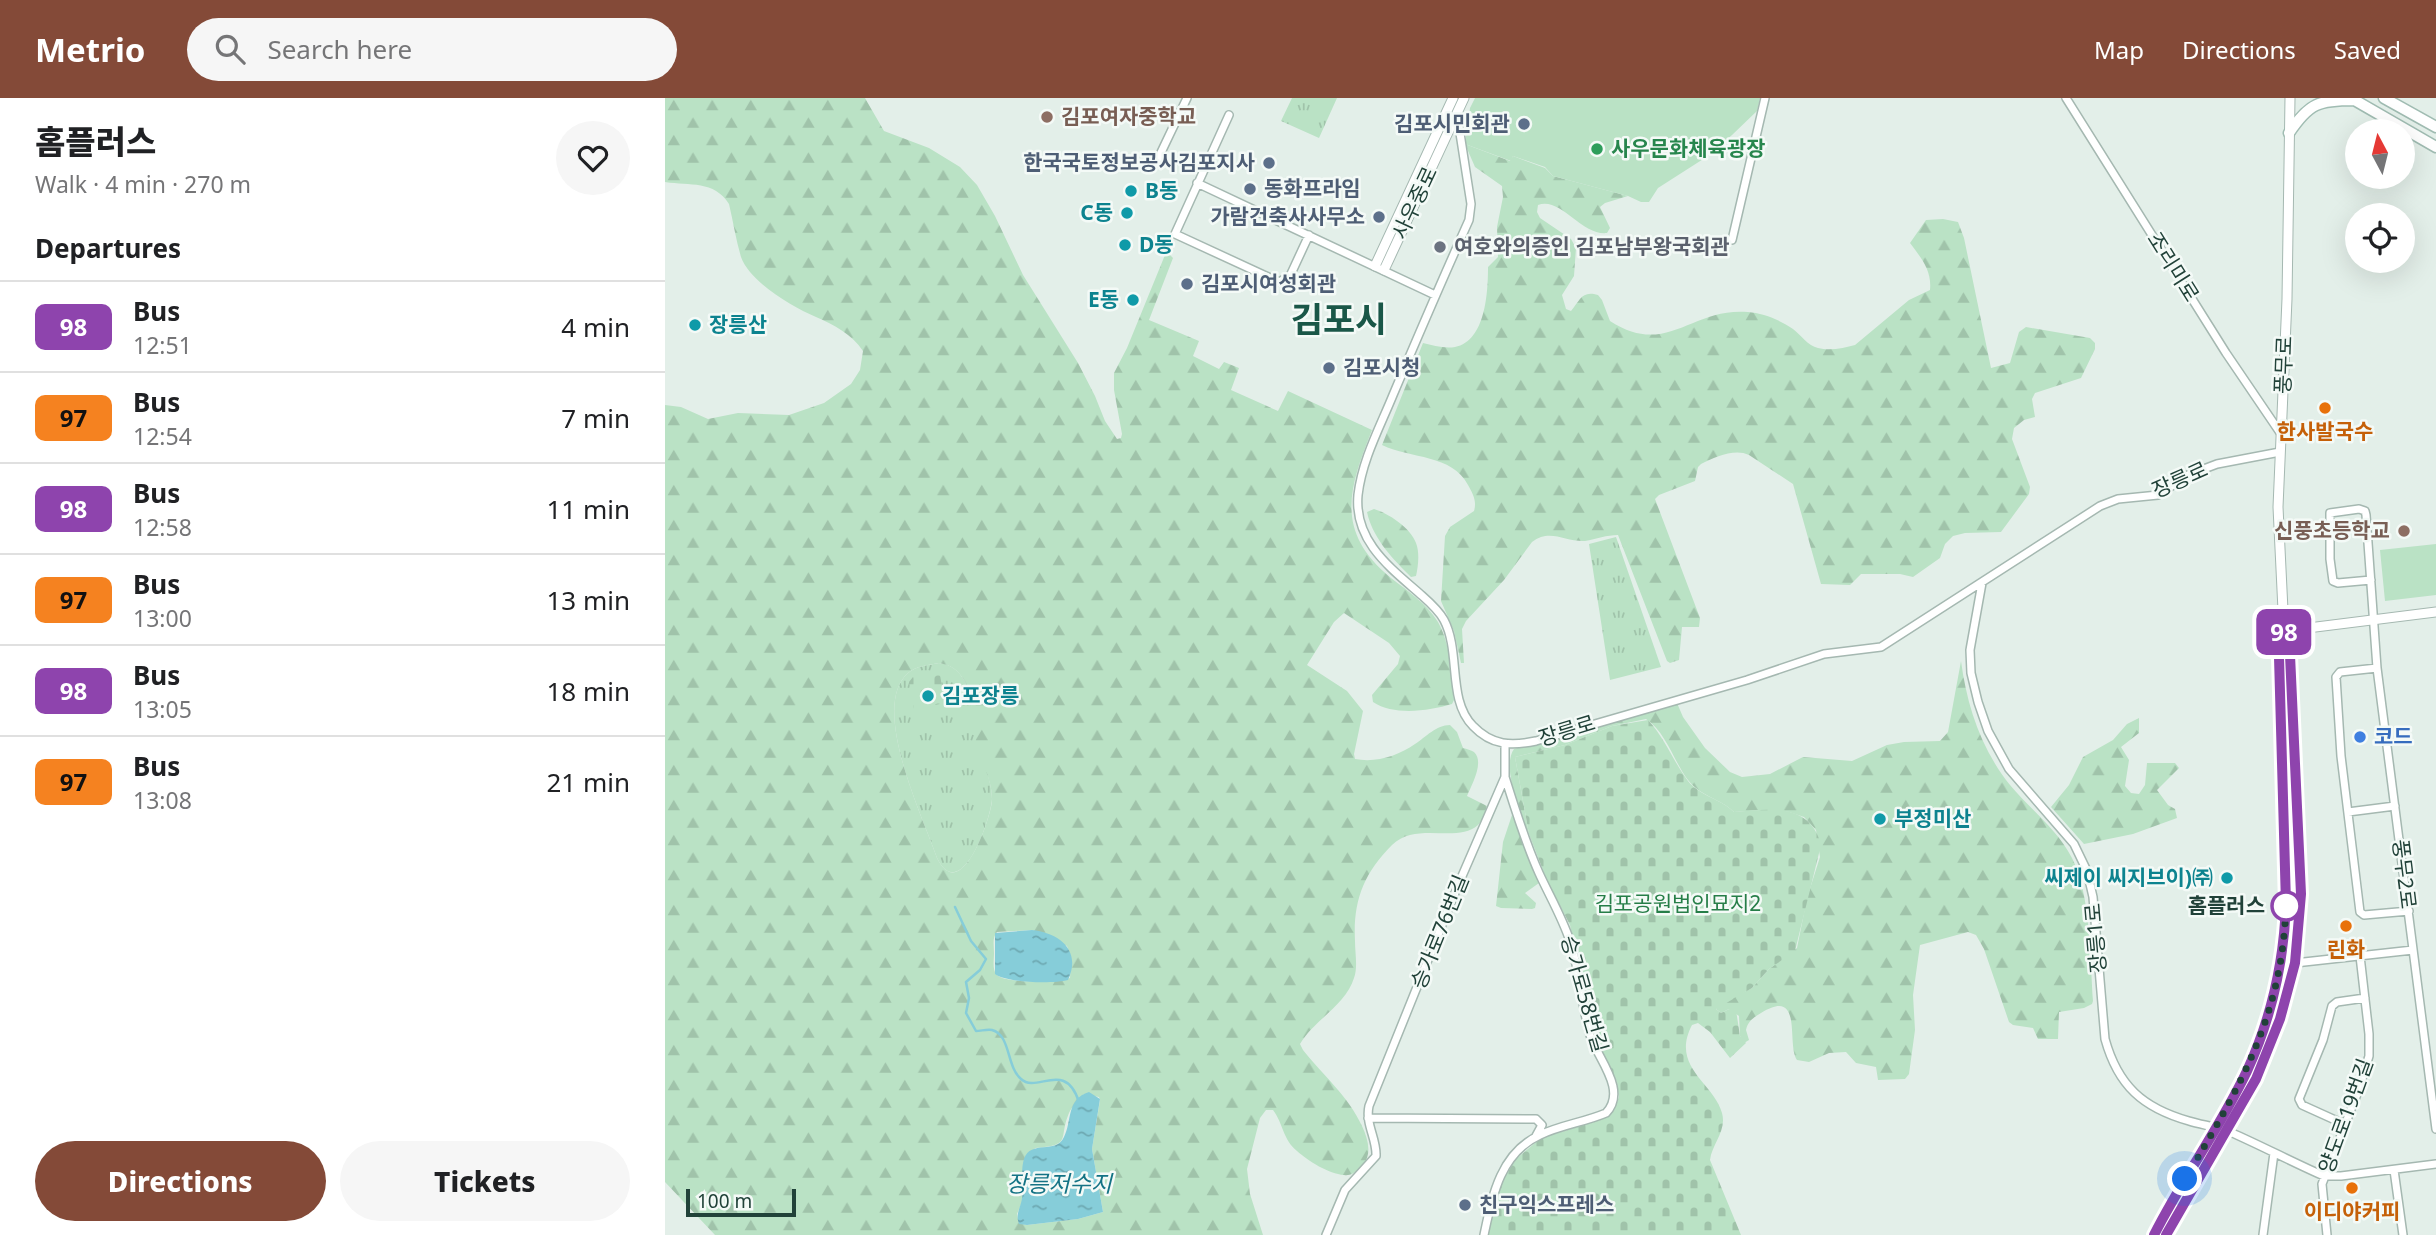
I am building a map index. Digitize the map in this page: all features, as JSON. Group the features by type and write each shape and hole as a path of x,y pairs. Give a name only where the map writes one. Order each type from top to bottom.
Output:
{"main road":[{"path":"2383,98 2436,127"},
{"path":"2289,133 2300,116 2313,105 2353,99 2436,147"}],"street":[{"path":"1156,163 1187,98"},
{"name":"사우중로","path":"1380,268 1454,98"},
{"name":"사우중로","path":"1380,268 1464,98"},
{"path":"1732,240 1765,98"},
{"name":"조리미로","path":"2066,98 2226,353 2281,434"},
{"name":"풍무로","path":"2166,1235 2227,1131 2266,1057 2280,1019 2295,963 2300,929 2301,881 2290,655 2284,631 2278,529 2290,98"},
{"path":"1457,113 1472,209 1367,459 1359,488 1358,512 1363,534 1370,544 1433,606 1444,621 1454,655 1461,704 1467,719 1480,733 1505,745"},
{"path":"1229,115 1175,234 1273,281 1285,281 1290,276 1308,235"},
{"path":"1197,183 1435,295"},
{"name":"장릉로","path":"1505,745 1536,741 1747,680 1824,654 1876,648 1889,643 1912,625 1982,583 2053,534 2108,502 2158,495 2198,471 2217,464 2280,452"},
{"name":"풍무2로","path":"2371,580 2338,583 2333,581 2330,513 2359,509 2365,511 2371,580 2377,668 2436,1129"},
{"name":"장릉1로","path":"1982,583 1970,650 1971,673 1978,702 1988,731 2008,769 2069,837 2087,871 2093,897 2103,1027 2112,1061 2132,1092 2154,1108 2180,1119 2227,1131 2324,1175"},
{"path":"2284,631 2436,614"},
{"name":"풍무로","path":"2154,1235 2247,1070 2274,993 2285,934 2286,881 2279,657 2284,631"},
{"path":"2377,668 2340,672 2336,675 2340,742 2360,913 2364,915 2409,911"},
{"name":"승가로76번길","path":"1326,1235 1345,1190 1376,1156 1368,1118 1371,1098 1505,777 1505,745"},
{"name":"승가로58번길","path":"1484,1235 1492,1199 1503,1171 1513,1157 1536,1136 1607,1112 1613,1104 1615,1094 1612,1081 1591,1037 1569,936 1534,859 1505,777"},
{"path":"2348,812 2395,806"},
{"path":"2295,963 2413,950"},
{"name":"양도로19번길","path":"2327,1235 2321,1194 2324,1175 2364,1076 2369,1056 2360,956"},
{"path":"2344,1125 2302,1105 2299,1099 2323,1040 2332,1006 2337,1002 2365,998"},
{"path":"1368,1118 1536,1119 1542,1125 1536,1136"},
{"path":"2263,1235 2274,1153"},
{"path":"2324,1175 2436,1164"},
{"path":"2394,1170 2403,1235"}],"green space":[{"path":"665,98 865,98 884,131 929,148 960,167 977,185 1023,275 1078,363 1105,421 1117,439 1121,438 1122,434 1114,390 1114,373 1168,253 1173,258 1149,320 1199,341 1193,356 1219,369 1224,362 1239,368 1231,390 1278,411 1288,391 1372,430 1353,491 1351,509 1354,527 1361,544 1373,561 1434,615 1448,650 1454,700 1452,704 1412,711 1391,709 1373,702 1372,695 1398,664 1400,656 1389,643 1344,613 1334,622 1307,665 1347,691 1363,711 1355,759 1371,760 1394,755 1436,729 1450,725 1457,732 1463,748 1473,751 1477,756 1476,774 1467,796 1487,806 1480,823 1469,830 1459,833 1413,834 1402,838 1382,856 1367,878 1358,901 1355,927 1356,965 1350,988 1300,1044 1357,1115 1366,1137 1368,1154 1363,1164 1350,1175 1325,1170 1292,1147 1273,1110 1266,1110 1260,1118 1247,1169 1250,1194 1263,1235 715,1235 665,1182 665,405 681,407 708,419 738,413 789,415 824,403 851,384 860,370 863,351 842,331 795,307 753,276 741,257 729,204 723,196 701,186 665,182","holes":["939,663 957,671 967,687 975,738 992,793 986,825 973,855 955,872 946,870 937,858 921,817 903,764 894,711 898,689 908,673 918,667","1032,930 1067,946 1071,957 1070,978 1021,981 997,975 994,970 994,939 997,932","1084,1094 1099,1097 1100,1100 1092,1149 1103,1212 1078,1219 1027,1225 1019,1223 1017,1214 1022,1202 1022,1174 1035,1148 1060,1142 1074,1105"]},
{"path":"1292,98 1337,98 1319,138 1281,121"},
{"name":"사우문화체육광장","path":"1475,98 1760,98 1757,111 1708,156 1658,188 1649,202 1641,202 1553,176 1545,167 1513,156 1511,161 1465,144 1470,108"},
{"path":"1465,144 1510,161 1513,156 1545,168 1553,176 1628,196 1600,207 1610,228 1607,233 1589,229 1555,206 1538,205 1537,212 1540,218 1571,239 1576,248 1574,276 1562,295 1566,309 1571,311 1585,295 1598,295 1610,321 1630,331 1648,334 1664,333 1728,312 1748,312 1765,315 1783,323 1818,348 1832,349 1855,345 1909,300 1930,290 1927,270 1910,243 1926,220 1958,222 1964,238 1991,368 2010,363 2019,332 2026,327 2090,338 2095,343 2095,349 2081,378 2035,393 2032,399 2035,417 2024,420 2014,428 2012,439 2030,487 2029,494 2001,532 1953,536 1945,544 1940,558 1913,577 1900,574 1861,574 1850,585 1821,584 1793,484 1749,455 1738,452 1725,454 1701,464 1695,481 1655,499 1700,618 1699,627 1682,627 1679,660 1670,663 1667,661 1618,535 1585,541 1545,536 1532,542 1504,580 1466,621 1462,629 1464,663 1461,663 1454,631 1441,601 1445,536 1450,527 1474,511 1473,495 1461,475 1452,468 1441,462 1382,445 1423,343 1455,347 1465,343 1473,335 1483,314 1488,267 1498,257 1497,227 1503,197 1502,186 1475,167"},
{"path":"1374,509 1398,522 1413,537 1418,555 1416,576 1411,577 1407,573 1377,537 1367,512"},
{"path":"1616,537 1661,667 1610,680 1589,544"},
{"path":"2436,544 2436,595 2385,601 2380,550"},
{"path":"1961,661 1971,711 1983,742 2010,785 2066,848 2083,890 2089,928 2093,1001 2084,1008 2059,1012 2058,1039 2038,1039 2033,1028 2009,1022 1984,949 1976,935 1968,932 1920,945 1913,995 1915,1030 1909,1074 1905,1079 1878,1080 1876,1067 1856,1063 1846,1052 1829,1053 1809,1062 1797,1060 1791,1020 1783,1007 1774,1007 1751,1020 1746,1030 1749,1040 1744,1043 1740,1036 1739,1016 1729,1009 1721,1013 1716,1009 1752,988 1769,969 1797,948 1807,898 1820,857 1816,830 1804,817 1789,812 1734,812 1704,794 1688,780 1659,731 1646,719 1612,726 1565,745 1515,757 1529,834 1517,804 1510,767 1514,749 1677,703 1683,717 1705,748 1730,772 1742,777 1770,774 1803,757 1852,761 1887,745 1940,741 1948,732"},
{"path":"939,663 956,670 967,686 992,794 980,839 965,866 956,872 946,870 937,858 921,817 903,764 894,711 898,689 908,673 918,667"},
{"path":"936,672 940,675 945,703 914,709 909,682 913,677"},
{"path":"2139,718 2139,733 2121,747 2129,760 2125,786 2131,793 2139,794 2145,785 2147,763 2175,763 2179,768 2157,790 2168,805 2175,809 2177,818 2133,834 2084,844 2051,807 2069,785 2083,757 2113,740 2127,724"},
{"name":"김포공원법인묘지2","path":"1648,720 1688,781 1698,790 1734,812 1774,810 1798,815 1808,821 1816,831 1821,845 1795,951 1769,969 1752,988 1716,1009 1721,1013 1729,1009 1736,1010 1740,1036 1746,1043 1730,1058 1710,1032 1698,1023 1692,1025 1687,1040 1686,1052 1690,1063 1718,1102 1722,1113 1723,1126 1710,1160 1741,1235 1488,1235 1499,1186 1516,1159 1541,1138 1594,1122 1610,1114 1619,1097 1617,1082 1593,1032 1570,925 1546,878 1529,834 1515,757 1565,745 1612,726"},
{"path":"1512,815 1540,880 1525,893 1536,903 1532,909 1496,906 1503,842"}],"water":[{"path":"1032,930 1051,935 1065,945 1072,960 1068,980 1030,982 995,974 995,933"},
{"name":"장릉저수지","path":"1089,1092 1100,1099 1092,1149 1103,1212 1078,1219 1019,1224 1022,1169 1027,1153 1060,1142 1064,1137 1073,1105"}],"waterway":[{"path":"955,907 971,941 986,959 980,970 966,982 969,998 966,1013 976,1031 990,1030 998,1033 1006,1044 1013,1067 1021,1079 1028,1083 1051,1080 1066,1082 1079,1102"}],"bus line":[{"name":"98","path":"2154,1235 2247,1070 2274,993 2285,934 2286,904 2279,657 2284,631 2290,655 2293,695 2301,881 2300,929 2295,963 2280,1019 2256,1079 2166,1235"}],"place":[{"name":"김포여자중학교","path":"1047,117"},
{"name":"김포시민회관","path":"1524,124"},
{"name":"사우문화체육광장","path":"1597,149"},
{"name":"한국국토정보공사김포지사","path":"1269,163"},
{"name":"동화프라임","path":"1250,189"},
{"name":"B동","path":"1131,191"},
{"name":"C동","path":"1127,213"},
{"name":"가람건축사사무소","path":"1379,217"},
{"name":"D동","path":"1125,245"},
{"name":"여호와의증인 김포남부왕국회관","path":"1440,247"},
{"name":"김포시여성회관","path":"1187,284"},
{"name":"E동","path":"1133,300"},
{"name":"장릉산","path":"695,325"},
{"name":"김포시청","path":"1329,368"},
{"name":"한사발국수","path":"2325,408"},
{"name":"신풍초등학교","path":"2404,531"},
{"name":"김포장릉","path":"928,696"},
{"name":"코드","path":"2360,737"},
{"name":"부정미산","path":"1880,819"},
{"name":"씨제이 씨지브이)㈜","path":"2227,878"},
{"name":"홈플러스","path":"2286,906"},
{"name":"린화","path":"2346,926"},
{"name":"이디야커피","path":"2352,1188"},
{"name":"친구익스프레스","path":"1465,1205"}],"district":[{"name":"김포시","path":"1339,320"}],"route":[{"path":"2185,1179 2231,1102 2257,1045 2281,961 2286,906"}]}
